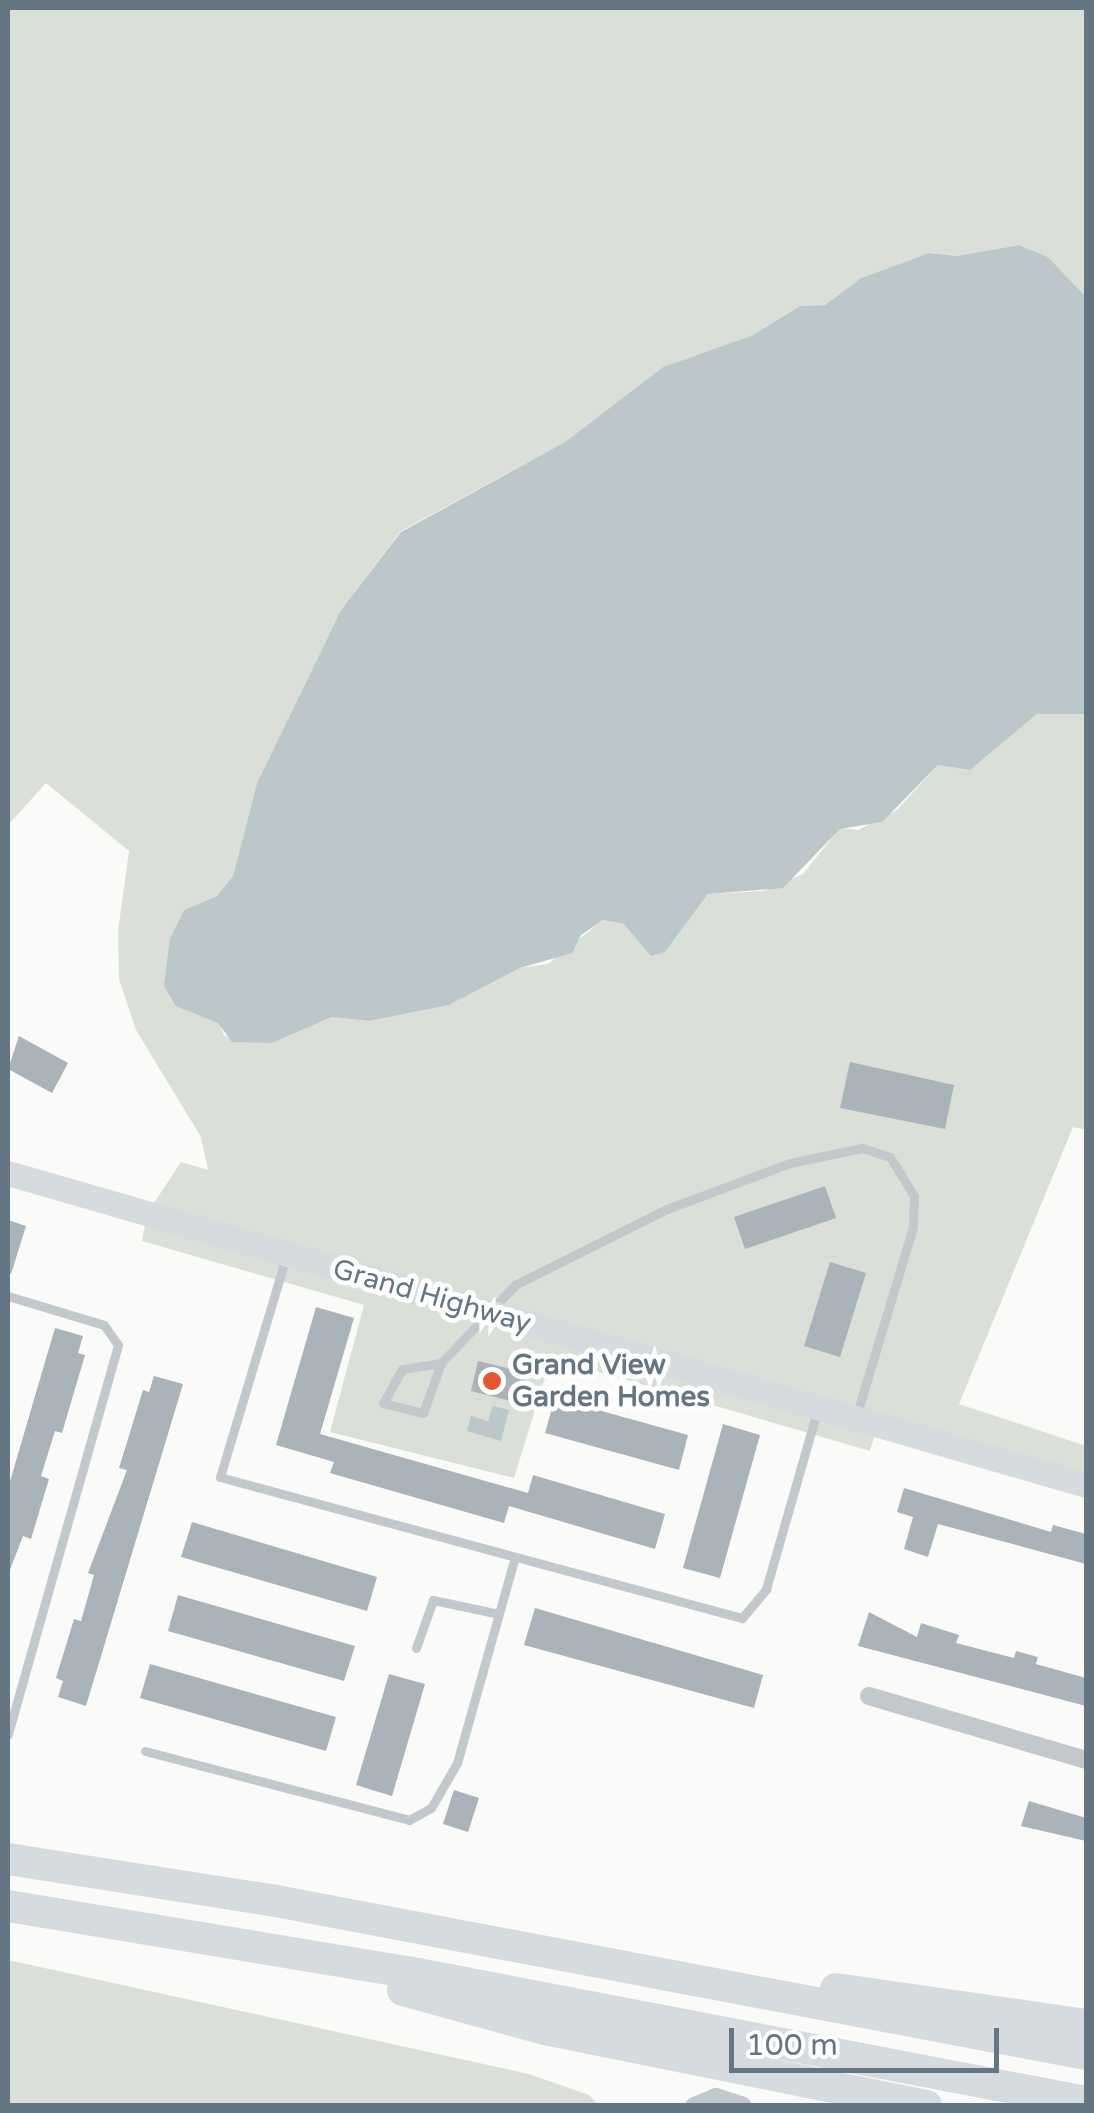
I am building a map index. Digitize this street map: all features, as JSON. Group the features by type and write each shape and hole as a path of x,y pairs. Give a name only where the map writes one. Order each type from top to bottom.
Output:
{"highway":[{"path":"8,1859 258,1897 1086,2054"},
{"path":"8,1906 265,1948 1086,2102"},
{"path":"265,1948 544,2029 926,2106"},
{"path":"628,1969 912,1996 1086,2025"}],"street":[{"name":"Grand Highway","path":"8,1174 1086,1485"},
{"path":"869,1696 1086,1760"},
{"path":"694,2106 716,2097 742,2106"}],"lane":[{"path":"440,1363 402,1369 383,1404 423,1413 440,1363 516,1284 667,1210 822,1153 862,1148 890,1157 914,1196 913,1227 855,1418"},
{"path":"287,1254 220,1477 742,1618 766,1589 818,1408"},
{"path":"8,1296 104,1325 118,1345 22,1668 8,1735"},
{"path":"144,1750 409,1820 431,1808 457,1763 516,1557"},
{"path":"416,1648 433,1600 500,1614"},
{"path":"8,1670 22,1668"}],"shaded area":[{"path":"8,8 1086,8 1086,297 1048,257 1019,245 957,256 929,253 861,278 825,305 800,306 753,335 663,367 565,442 401,531 341,610 257,783 233,876 217,896 184,910 170,938 200,1015 219,1023 224,1036 272,1043 332,1017 369,1021 449,1005 520,968 548,964 603,920 624,924 665,952 708,894 764,891 803,874 840,828 858,830 897,810 938,765 970,770 1037,714 1086,714 1086,1130 1073,1127 959,1404 1086,1446 1086,1475 154,1203 181,1162 208,1170 201,1137 136,1030 119,979 118,931 129,851 46,783 8,825"},
{"path":"1019,245 1048,257 1086,297 1086,714 1037,714 970,770 938,765 882,822 840,829 783,888 708,894 665,952 651,956 624,924 603,920 581,935 572,953 520,968 449,1005 369,1021 332,1017 272,1043 232,1042 218,1023 176,1006 164,986 170,938 184,910 217,896 233,876 257,783 341,610 401,532 565,442 663,367 753,335 800,306 825,305 861,278 929,253 957,256"},
{"path":"146,1220 875,1434 870,1451 551,1358 514,1478 330,1432 364,1305 142,1241"},
{"path":"493,1406 509,1410 501,1441 467,1431 471,1416 488,1421"},
{"path":"8,1960 529,2074 589,2095 599,2105 8,2105"}],"building":[{"path":"19,1036 68,1063 52,1093 8,1069"},
{"path":"850,1062 954,1085 945,1129 840,1108"},
{"path":"825,1186 836,1218 745,1249 734,1217"},
{"path":"8,1220 26,1226 11,1274 8,1273"},
{"path":"830,1262 866,1273 840,1357 804,1346"},
{"path":"316,1307 354,1318 320,1434 528,1493 533,1475 665,1514 655,1549 509,1506 504,1523 330,1473 334,1462 276,1445"},
{"path":"55,1328 83,1336 78,1353 85,1355 62,1433 55,1431 41,1476 49,1479 31,1539 23,1536 8,1575 8,1488"},
{"path":"478,1361 527,1373 519,1403 471,1391"},
{"path":"154,1376 183,1384 86,1706 58,1697 63,1681 56,1678 74,1619 81,1621 94,1575 88,1573 127,1470 119,1468 143,1390 149,1392"},
{"path":"555,1398 688,1435 679,1470 545,1433"},
{"path":"723,1424 760,1435 720,1578 683,1568"},
{"path":"904,1488 1051,1532 1053,1525 1086,1534 1086,1564 938,1524 928,1557 904,1549 913,1517 897,1512"},
{"path":"192,1522 377,1577 367,1611 181,1557"},
{"path":"178,1595 355,1646 344,1681 168,1631"},
{"path":"535,1608 763,1675 754,1708 524,1645"},
{"path":"869,1612 917,1637 921,1623 959,1635 956,1643 1014,1658 1016,1651 1038,1657 1036,1664 1086,1678 1086,1706 858,1646"},
{"path":"150,1664 336,1717 326,1751 140,1698"},
{"path":"389,1674 425,1684 392,1796 356,1785"},
{"path":"454,1790 479,1798 468,1832 443,1824"},
{"path":"1029,1801 1086,1818 1086,1841 1021,1826"}],"place":[{"name":"Grand View Garden Homes","path":"492,1381"}]}
